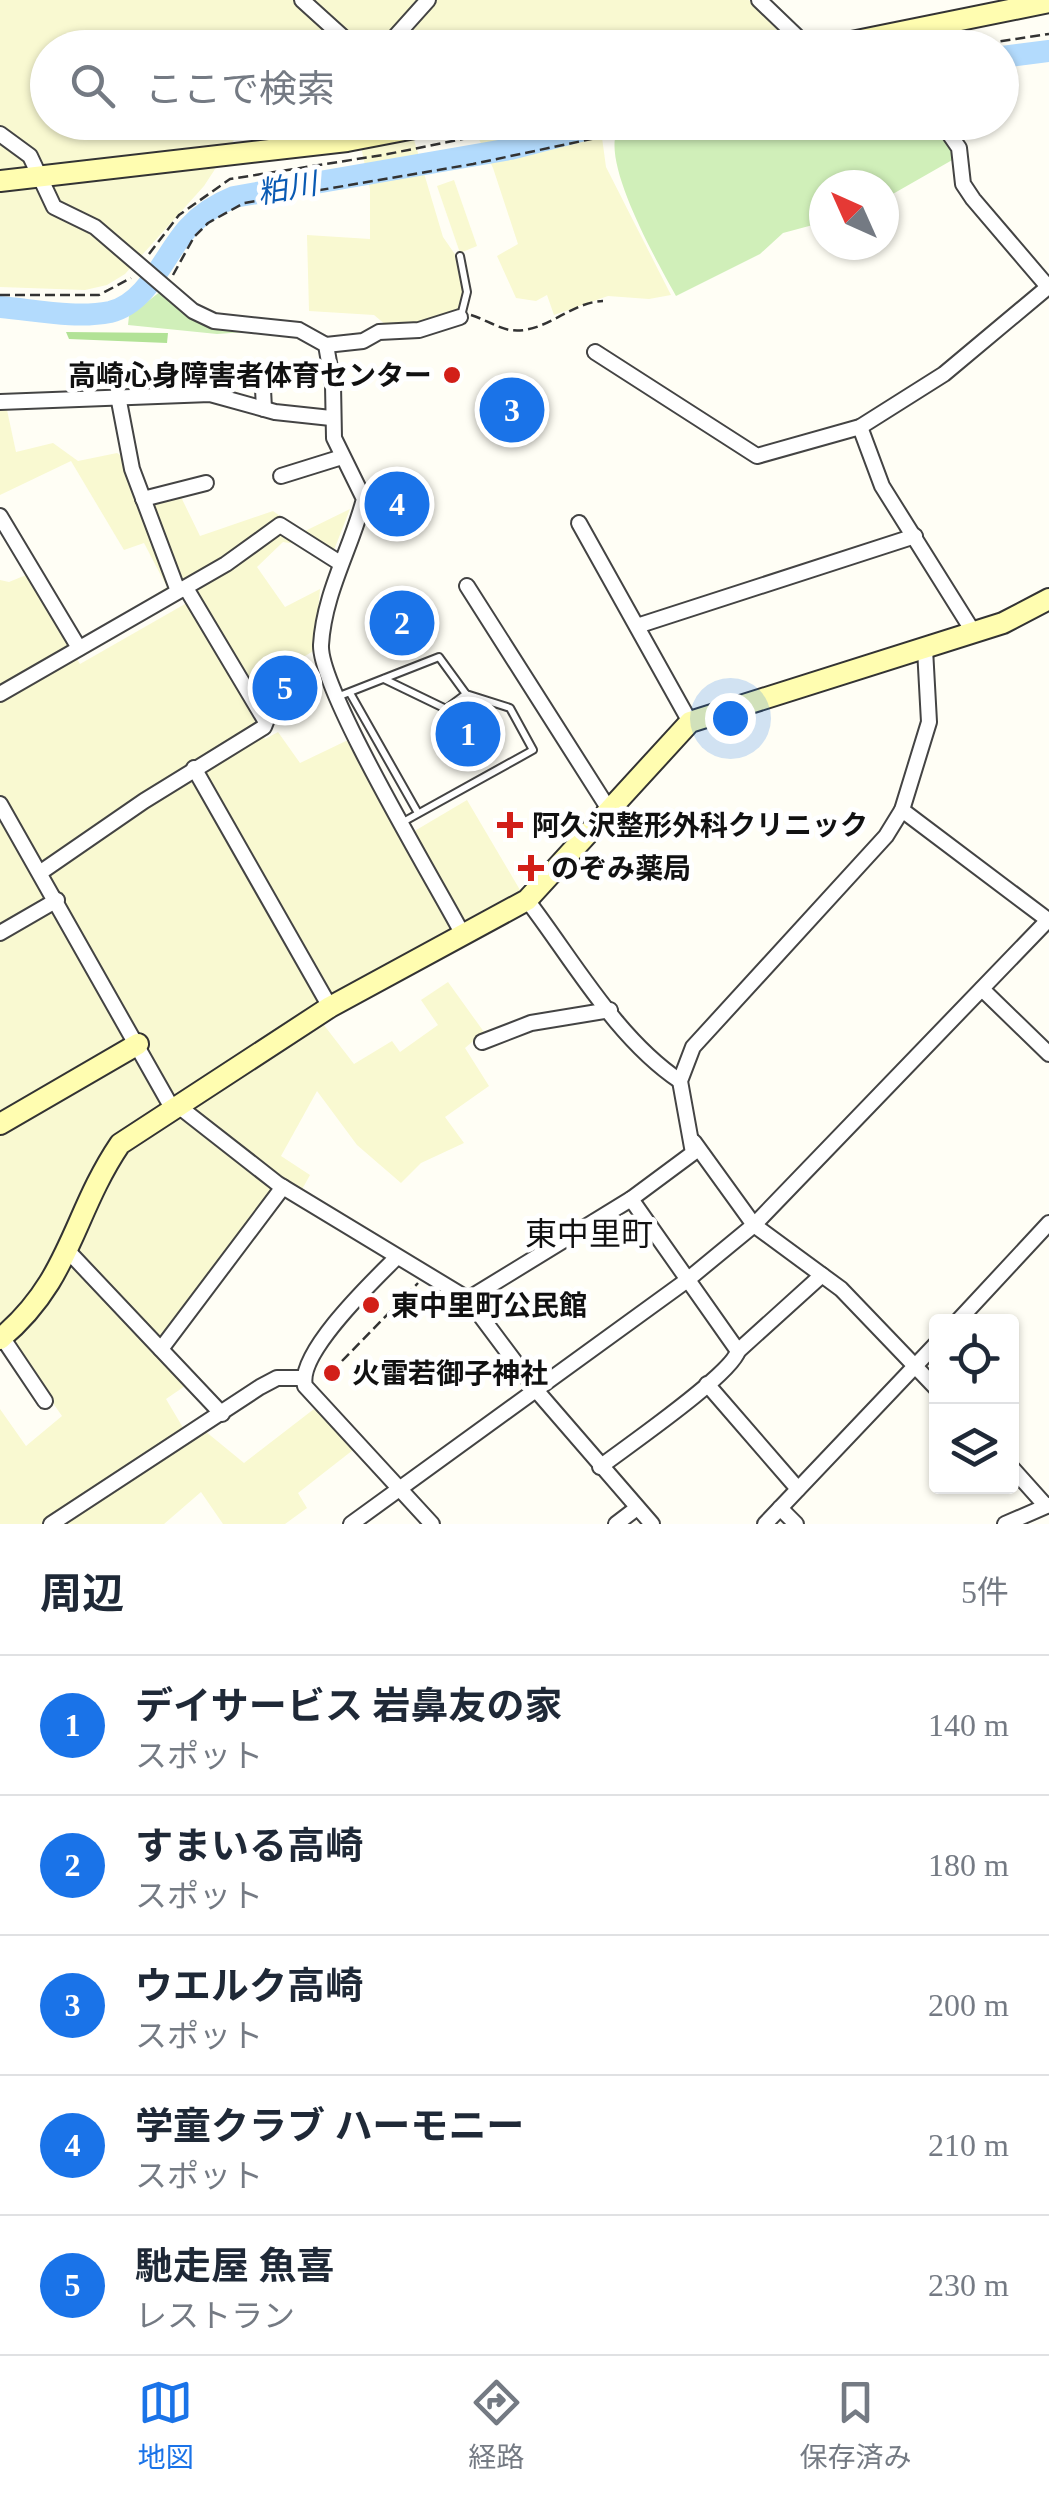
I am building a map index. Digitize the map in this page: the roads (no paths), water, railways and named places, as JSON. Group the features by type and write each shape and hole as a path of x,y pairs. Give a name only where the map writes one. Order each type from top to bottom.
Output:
{"street":[{"path":"302,0 334,30"},
{"path":"401,30 428,0"},
{"path":"759,0 790,30"},
{"path":"952,30 1049,2"},
{"path":"0,134 25,150 54,207 95,227 167,283 193,311 214,320 300,330 326,345 363,341 379,332 419,330 460,317"},
{"path":"0,181 352,140"},
{"path":"595,352 757,456 860,427 944,374 1049,287 963,184 959,148 953,140"},
{"path":"326,345 333,385 331,418 342,457 364,499 340,563 320,651 462,933"},
{"path":"262,369 264,409"},
{"path":"0,402 210,394 264,409 331,418"},
{"path":"41,872 266,722 182,589 142,499 118,396"},
{"path":"860,427 882,486 974,632"},
{"path":"280,476 342,457"},
{"path":"142,499 206,483"},
{"path":"0,516 79,648"},
{"path":"579,523 690,722"},
{"path":"0,694 182,589 280,525 340,563"},
{"path":"637,626 915,536"},
{"path":"467,586 610,811"},
{"path":"46,1401 1,1338 44,1297 104,1167 120,1144 330,1007 527,900 690,722 925,649 1025,614 1049,599"},
{"path":"468,1299 631,1199 693,1154 694,1142 680,1081 693,1047 868,856 902,810 929,722 925,649"},
{"path":"194,768 330,1007"},
{"path":"0,804 174,1106 283,1187 468,1299 536,1390 652,1524"},
{"path":"351,1524 686,1281 754,1225 1049,919 902,810"},
{"path":"0,933 56,900"},
{"path":"527,900 610,1010 659,1067 680,1081"},
{"path":"982,989 1049,1054"},
{"path":"482,1042 531,1023 610,1010"},
{"path":"0,1124 138,1044"},
{"path":"694,1142 754,1225 822,1275 929,1380"},
{"path":"161,1349 283,1187"},
{"path":"631,1199 738,1351"},
{"path":"964,1314 1049,1223"},
{"path":"68,1250 222,1414"},
{"path":"397,1256 347,1309 311,1358 303,1378 304,1386 427,1522"},
{"path":"600,1467 708,1384 735,1360 738,1351 822,1275"},
{"path":"765,1524 929,1352"},
{"path":"52,1524 277,1378 303,1378"},
{"path":"708,1384 798,1490"},
{"path":"1006,1524 1048,1505 1019,1475"},
{"path":"616,1524 638,1508"},
{"path":"780,1508 796,1524"}],"lane":[{"path":"460,256 467,292 460,317"},
{"path":"403,822 418,814 533,750 510,708 466,694 440,657 343,695 418,814"},
{"path":"383,678 446,709 466,694"}],"waterway":[{"name":"粕川","path":"1019,55 1049,51"},
{"name":"粕川","path":"0,307 83,315 110,312 124,307 146,288 194,222 234,197 545,140"}],"place":[{"name":"高崎心身障害者体育センター","path":"452,375"},
{"name":"ウエルク高崎","path":"512,410"},
{"name":"学童クラブ ハーモニー","path":"397,504"},
{"name":"すまいる高崎","path":"402,623"},
{"name":"馳走屋 魚喜","path":"285,688"},
{"name":"デイサービス 岩鼻友の家","path":"468,734"},
{"name":"阿久沢整形外科クリニック","path":"510,825"},
{"name":"のぞみ薬局","path":"531,868"},
{"name":"東中里町公民館","path":"371,1305"},
{"name":"火雷若御子神社","path":"332,1373"}],"district":[{"name":"東中里町","path":"589,1234"}]}
